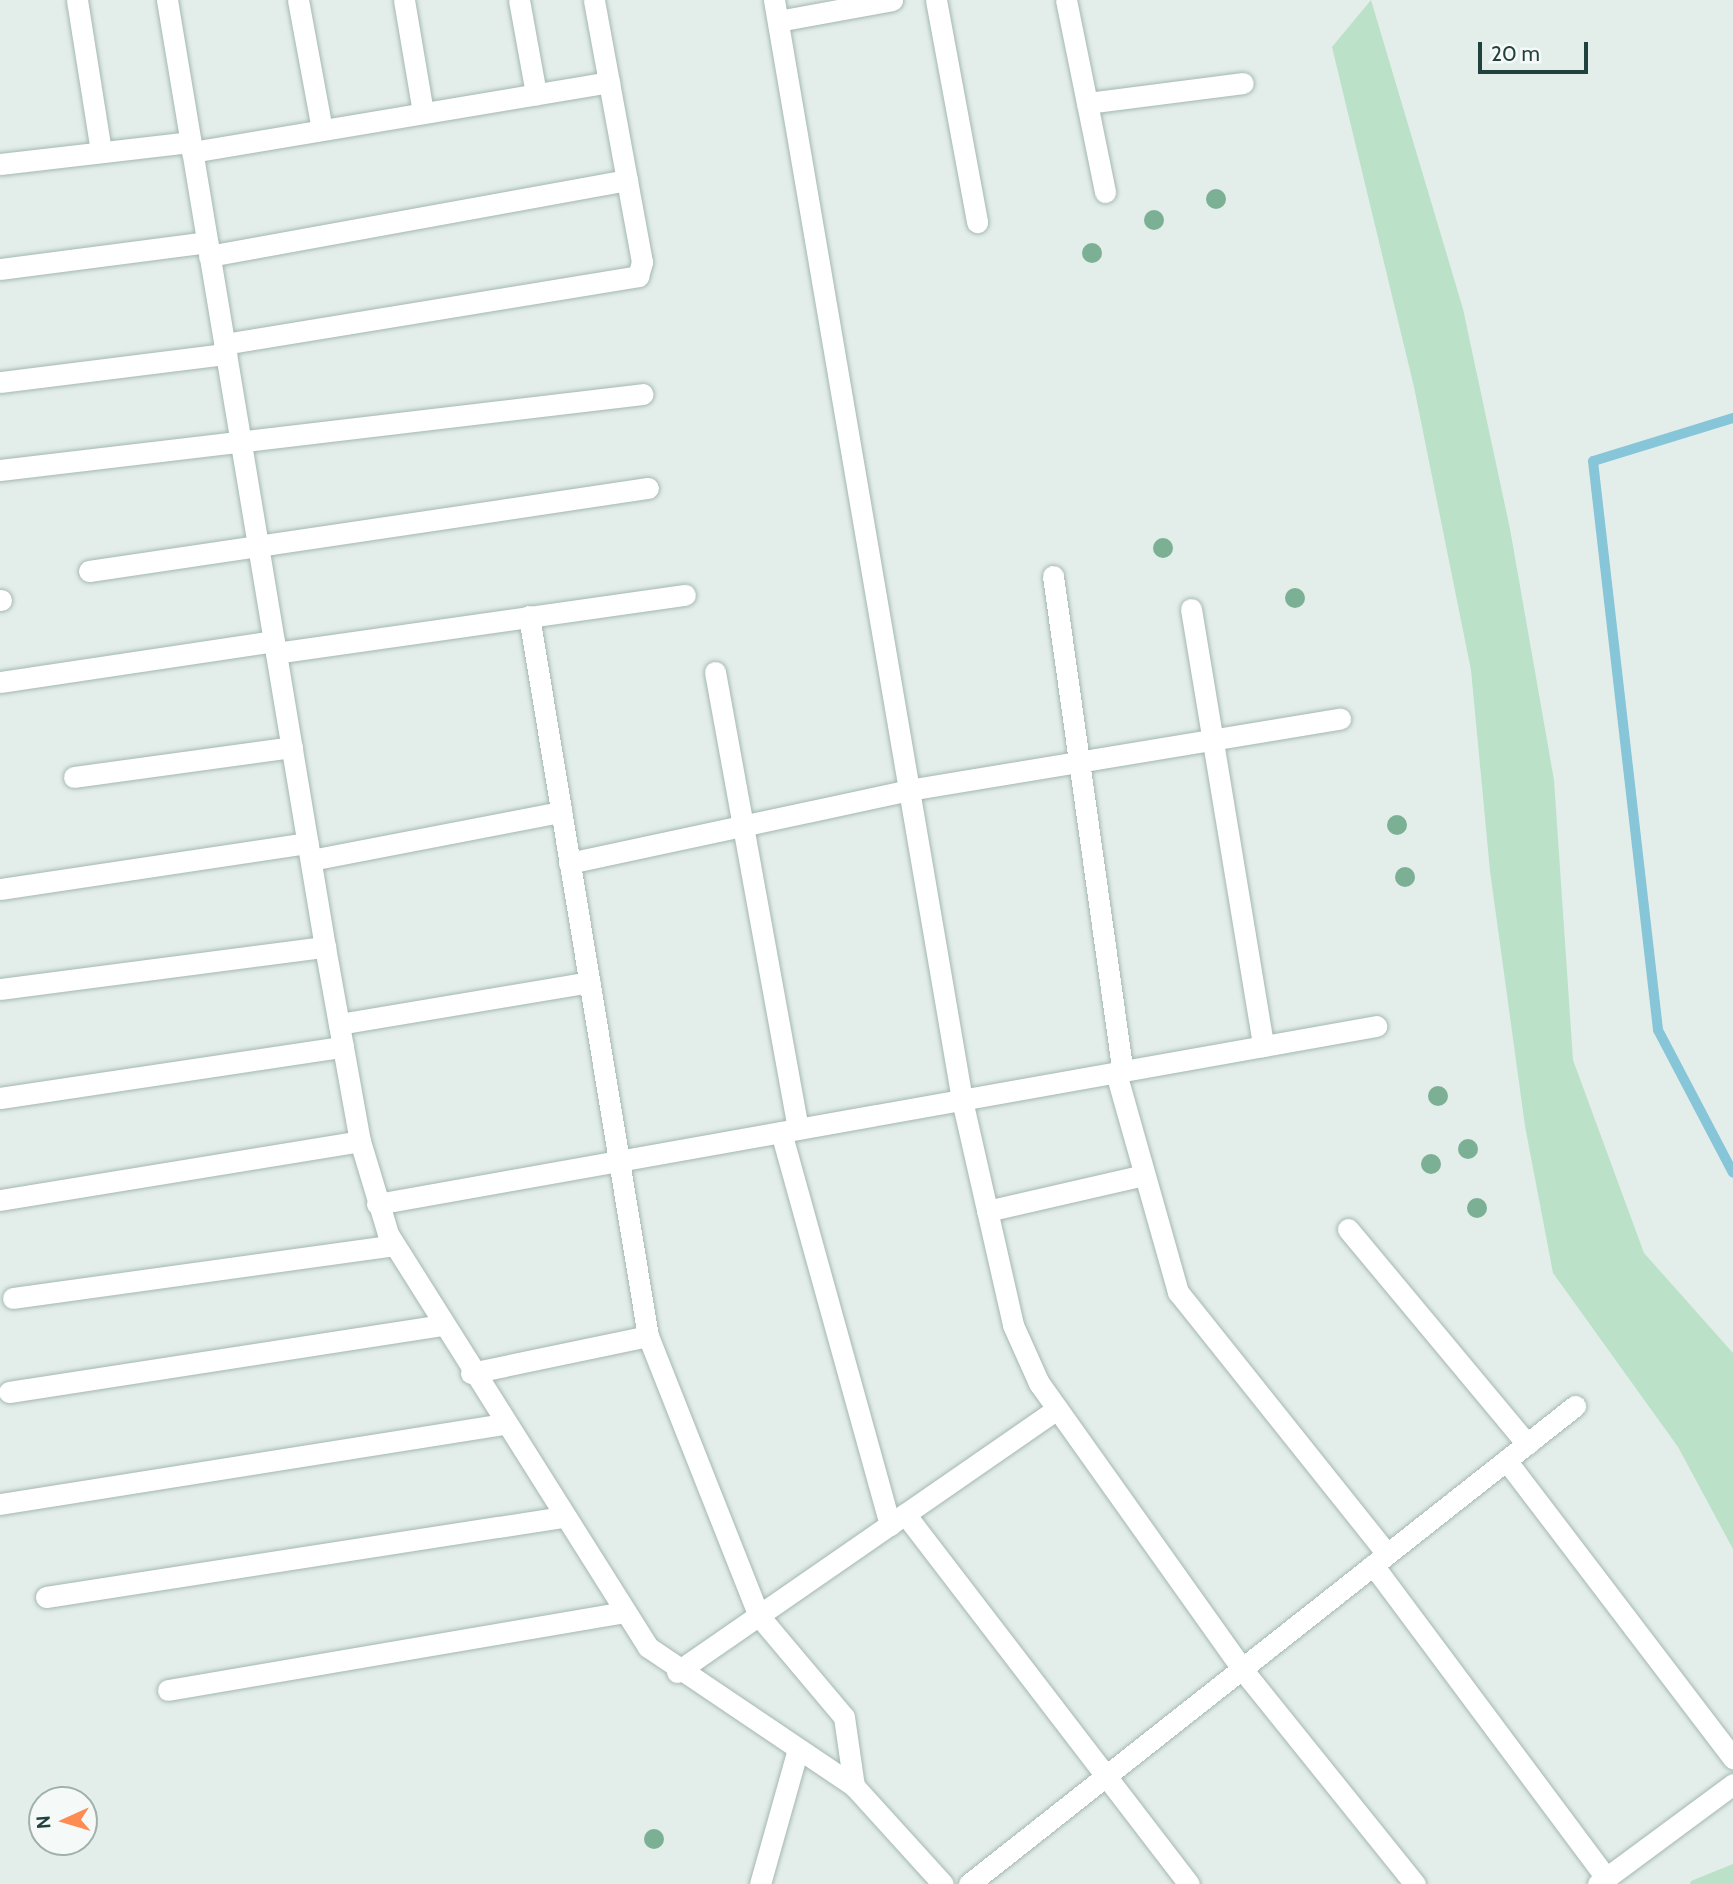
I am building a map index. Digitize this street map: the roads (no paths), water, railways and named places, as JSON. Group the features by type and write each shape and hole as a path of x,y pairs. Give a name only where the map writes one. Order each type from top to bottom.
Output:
{"street":[{"path":"77,0 100,152"},
{"path":"167,0 325,947 360,1141 377,1204 393,1245 440,1325 622,1612 677,1672 853,1786 943,1884"},
{"path":"298,0 322,130"},
{"path":"404,0 423,112"},
{"path":"520,0 536,94"},
{"path":"0,382 225,349 625,282 638,276 642,262 594,0"},
{"path":"892,0 776,10 962,1100 1013,1325 1057,1409 1242,1669 1415,1884"},
{"path":"936,0 977,222"},
{"path":"1066,0 1105,192"},
{"path":"0,164 100,152 191,147 322,130 609,82"},
{"path":"1087,103 1243,83"},
{"path":"0,269 208,249 627,180"},
{"path":"0,470 242,446 643,394"},
{"path":"89,571 259,548 648,488"},
{"path":"1053,576 1120,1072 1144,1175 1178,1292 1380,1560 1602,1881 1733,1784"},
{"path":"0,682 529,617 685,595"},
{"path":"1191,609 1263,1046"},
{"path":"529,617 649,1336 759,1616 836,1700 851,1738 853,1786"},
{"path":"715,672 790,1131 897,1520 1108,1775 1189,1884"},
{"path":"569,863 909,790 1340,719"},
{"path":"74,777 292,747"},
{"path":"0,889 310,851 561,812"},
{"path":"0,989 325,947"},
{"path":"339,1024 589,982"},
{"path":"377,1204 1376,1026"},
{"path":"0,1098 343,1047"},
{"path":"0,1200 360,1141"},
{"path":"987,1211 1144,1175"},
{"path":"1348,1229 1527,1444"},
{"path":"13,1298 393,1245"},
{"path":"9,1392 440,1325"},
{"path":"471,1373 649,1336"},
{"path":"969,1884 1575,1406"},
{"path":"677,1672 1057,1409"},
{"path":"0,1504 503,1424"},
{"path":"1506,1460 1733,1758"},
{"path":"46,1597 562,1517"},
{"path":"168,1689 622,1612"},
{"path":"760,1884 798,1749"}],"waterway":[{"path":"1733,418 1593,461 1658,1030 1733,1173"}]}
